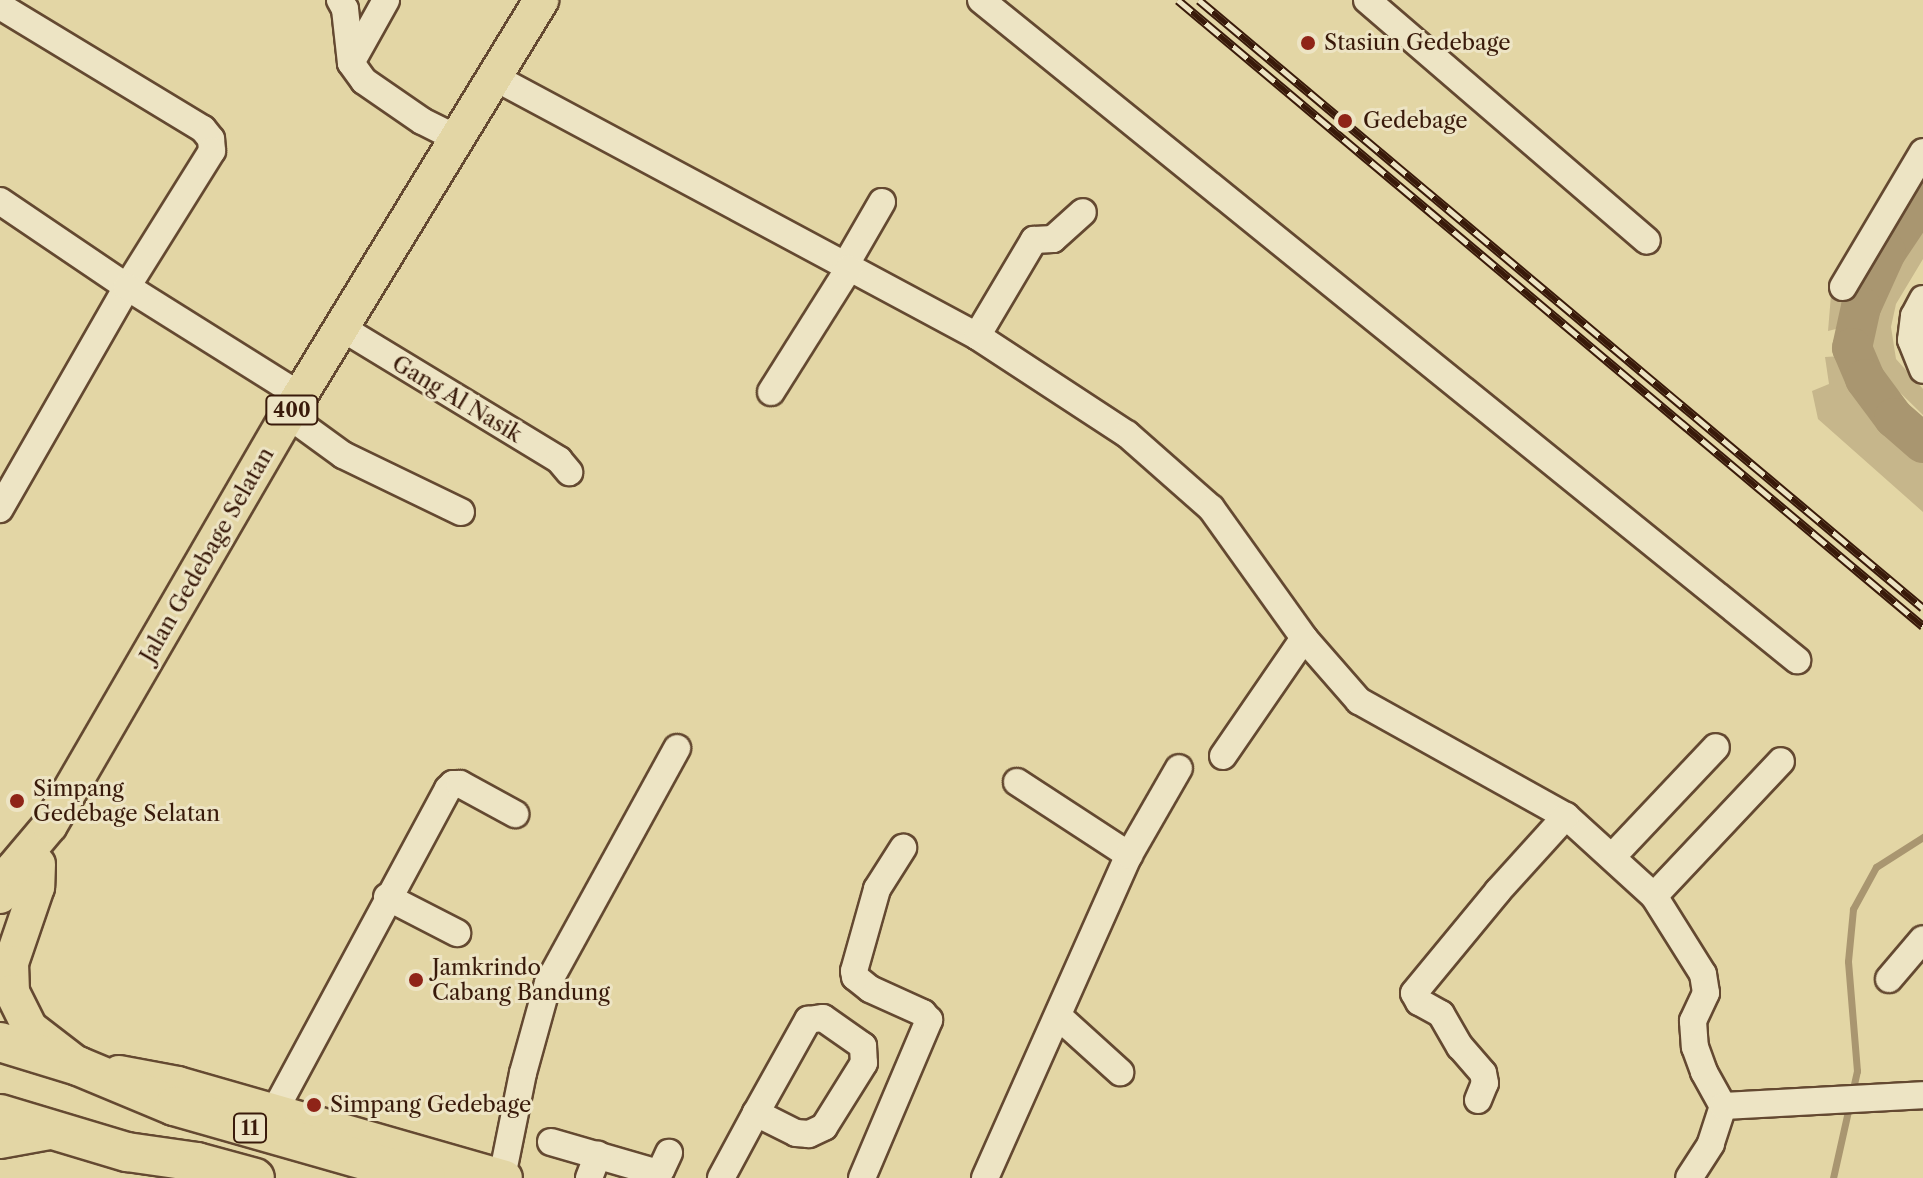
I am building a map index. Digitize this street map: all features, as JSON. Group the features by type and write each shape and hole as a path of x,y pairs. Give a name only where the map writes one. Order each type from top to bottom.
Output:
{"highway":[{"name":"11","path":"0,1042 78,1066 174,1106 426,1178"},
{"name":"11","path":"0,1114 127,1152 197,1162 255,1178"}],"main road":[{"name":"Jalan Gedebage Selatan","path":"0,951 13,879 50,825 295,406 541,0"},
{"path":"13,879 37,887 11,963 12,992 30,1028 78,1066 178,1084 504,1178"},
{"path":"0,1141 55,1131"},
{"path":"127,1152 180,1177"}],"street":[{"path":"340,0 345,9 351,63 364,81 422,121 458,139"},
{"path":"351,63 386,0"},
{"path":"981,0 1797,660"},
{"path":"1367,0 1647,241"},
{"path":"0,6 203,129 211,139 212,151 127,287 0,509"},
{"path":"494,77 977,336 1127,434 1211,508 1304,638 1359,701 1566,816 1612,857 1654,896 1703,974 1706,993 1693,1021 1695,1047 1704,1072 1723,1106 1711,1144 1689,1178"},
{"path":"1843,287 1923,152"},
{"path":"0,201 295,406 343,455 461,512"},
{"path":"771,392 847,267 882,202"},
{"path":"977,336 1034,240 1053,239 1083,212"},
{"path":"1923,299 1914,316 1911,340 1923,370"},
{"name":"Gang Al Nasik","path":"342,328 559,460 569,472"},
{"path":"1223,756 1304,638"},
{"path":"1612,857 1716,747"},
{"path":"504,1178 523,1073 548,983 677,748"},
{"path":"1654,896 1781,761"},
{"path":"985,1178 1129,855 1179,768"},
{"path":"1017,782 1129,855"},
{"path":"274,1112 387,897 453,784 515,814"},
{"path":"1478,1100 1485,1083 1483,1073 1460,1047 1441,1014 1419,1002 1414,993 1498,891 1566,816"},
{"path":"862,1178 929,1020 923,1013 861,983 854,971 877,889 903,848"},
{"path":"387,897 457,933"},
{"path":"1889,979 1923,939"},
{"path":"1058,1016 1120,1072"},
{"path":"721,1178 756,1113 808,1020 823,1018 863,1046 864,1063 824,1127 809,1134 796,1133 756,1113"},
{"path":"1723,1106 1918,1089"},
{"path":"551,1142 594,1167 654,1172 661,1170 669,1153"}],"shaded area":[{"path":"1923,138 1923,174 1856,284 1844,327 1828,331 1831,295 1843,269"},
{"path":"1923,211 1923,259 1896,304 1891,327 1896,359 1923,389 1923,415 1877,370 1868,345 1867,318 1885,273"},
{"path":"1842,356 1849,388 1868,416 1923,462 1923,512 1818,419 1812,391 1829,384 1825,357"}],"waterway":[{"path":"1923,197 1886,252 1861,307 1852,348 1865,379 1894,418 1923,443"},
{"path":"1833,1178 1857,1071 1848,961 1853,909 1876,867 1923,837"}],"railway":[{"path":"1178,0 1923,626"},
{"path":"1199,0 1923,608"}],"place":[{"name":"Stasiun Gedebage","path":"1308,43"},
{"name":"Gedebage","path":"1345,121"},
{"name":"Simpang Gedebage Selatan","path":"17,801"},
{"name":"Jamkrindo Cabang Bandung","path":"416,980"},
{"name":"Simpang Gedebage","path":"314,1105"}]}
